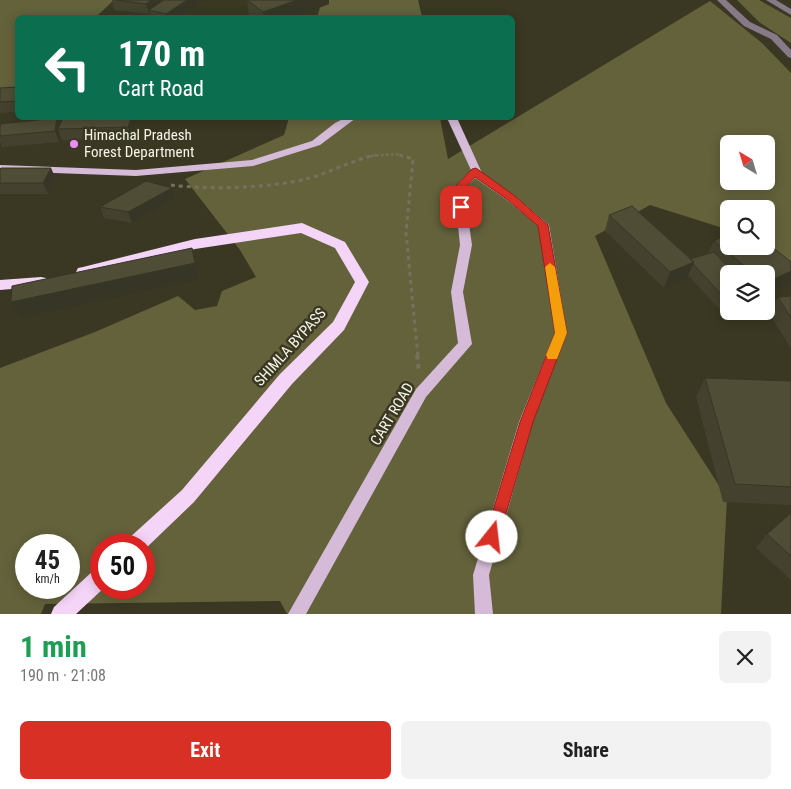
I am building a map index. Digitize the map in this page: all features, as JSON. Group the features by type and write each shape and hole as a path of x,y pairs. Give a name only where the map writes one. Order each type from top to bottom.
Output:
{"highway":[{"name":"SHIMLA BYPASS","path":"0,285 37,283 195,244 302,228 340,245 362,282 339,326 286,379 188,496 147,534"},
{"path":"61,614 90,587"}],"main road":[{"path":"0,168 136,173 253,163 316,143 347,120"},
{"path":"453,120 478,175 511,198 543,225 561,333 526,422 481,575 484,614"},
{"name":"CART ROAD","path":"297,614 421,393 466,344 457,292 466,246 459,188 476,171"}],"street":[{"path":"721,0 747,24 774,37 791,55"},
{"path":"771,0 791,8"},
{"path":"771,0 791,13"}],"path":[{"path":"169,184 187,187 276,185 307,179 374,155 396,154 413,159 406,233 421,393"}],"shaded area":[{"path":"0,0 114,0 98,15 15,15 15,94 0,100"},
{"path":"322,0 418,0 422,15 318,15"},
{"path":"737,0 759,0 791,18 791,43 759,22"},
{"path":"710,1 762,43 791,73 791,277 773,255 775,255 775,200 720,200 720,227 650,205 595,236 666,403 727,498 721,614 287,614 280,601 45,604 41,614 0,614 0,368 95,332 178,296 195,310 217,306 222,291 256,277 240,250 185,179 284,135 288,120 440,120 448,159"}],"building":[{"path":"116,0 151,0 146,4"},
{"path":"164,0 187,0 166,14 149,10"},
{"path":"247,0 297,0 263,12"},
{"path":"15,87 15,101 0,102 0,88"},
{"path":"57,120 55,131 0,136 1,124"},
{"path":"62,120 130,120 128,127 58,129"},
{"path":"1,168 51,168 43,183 0,183"},
{"path":"146,181 172,188 128,212 100,207"},
{"path":"632,206 694,262 670,272 609,215"},
{"path":"720,238 720,246 714,241"},
{"path":"192,248 195,263 11,302 12,286"},
{"path":"775,249 791,262 791,271 775,279 775,265 743,265 731,255 775,255"},
{"path":"714,252 726,265 720,265 720,293 693,264 694,262 690,259"},
{"path":"791,296 791,318 778,297"},
{"path":"705,378 791,381 791,487 735,484"},
{"path":"791,513 791,556 767,534"}],"slow traffic":[{"path":"550,267 561,333 552,355"}],"place":[{"name":"Himachal Pradesh Forest Department","path":"74,144"}],"route":[{"path":"461,207 459,188 476,171 478,175 511,198 543,225 561,333 526,422 492,537"}]}
